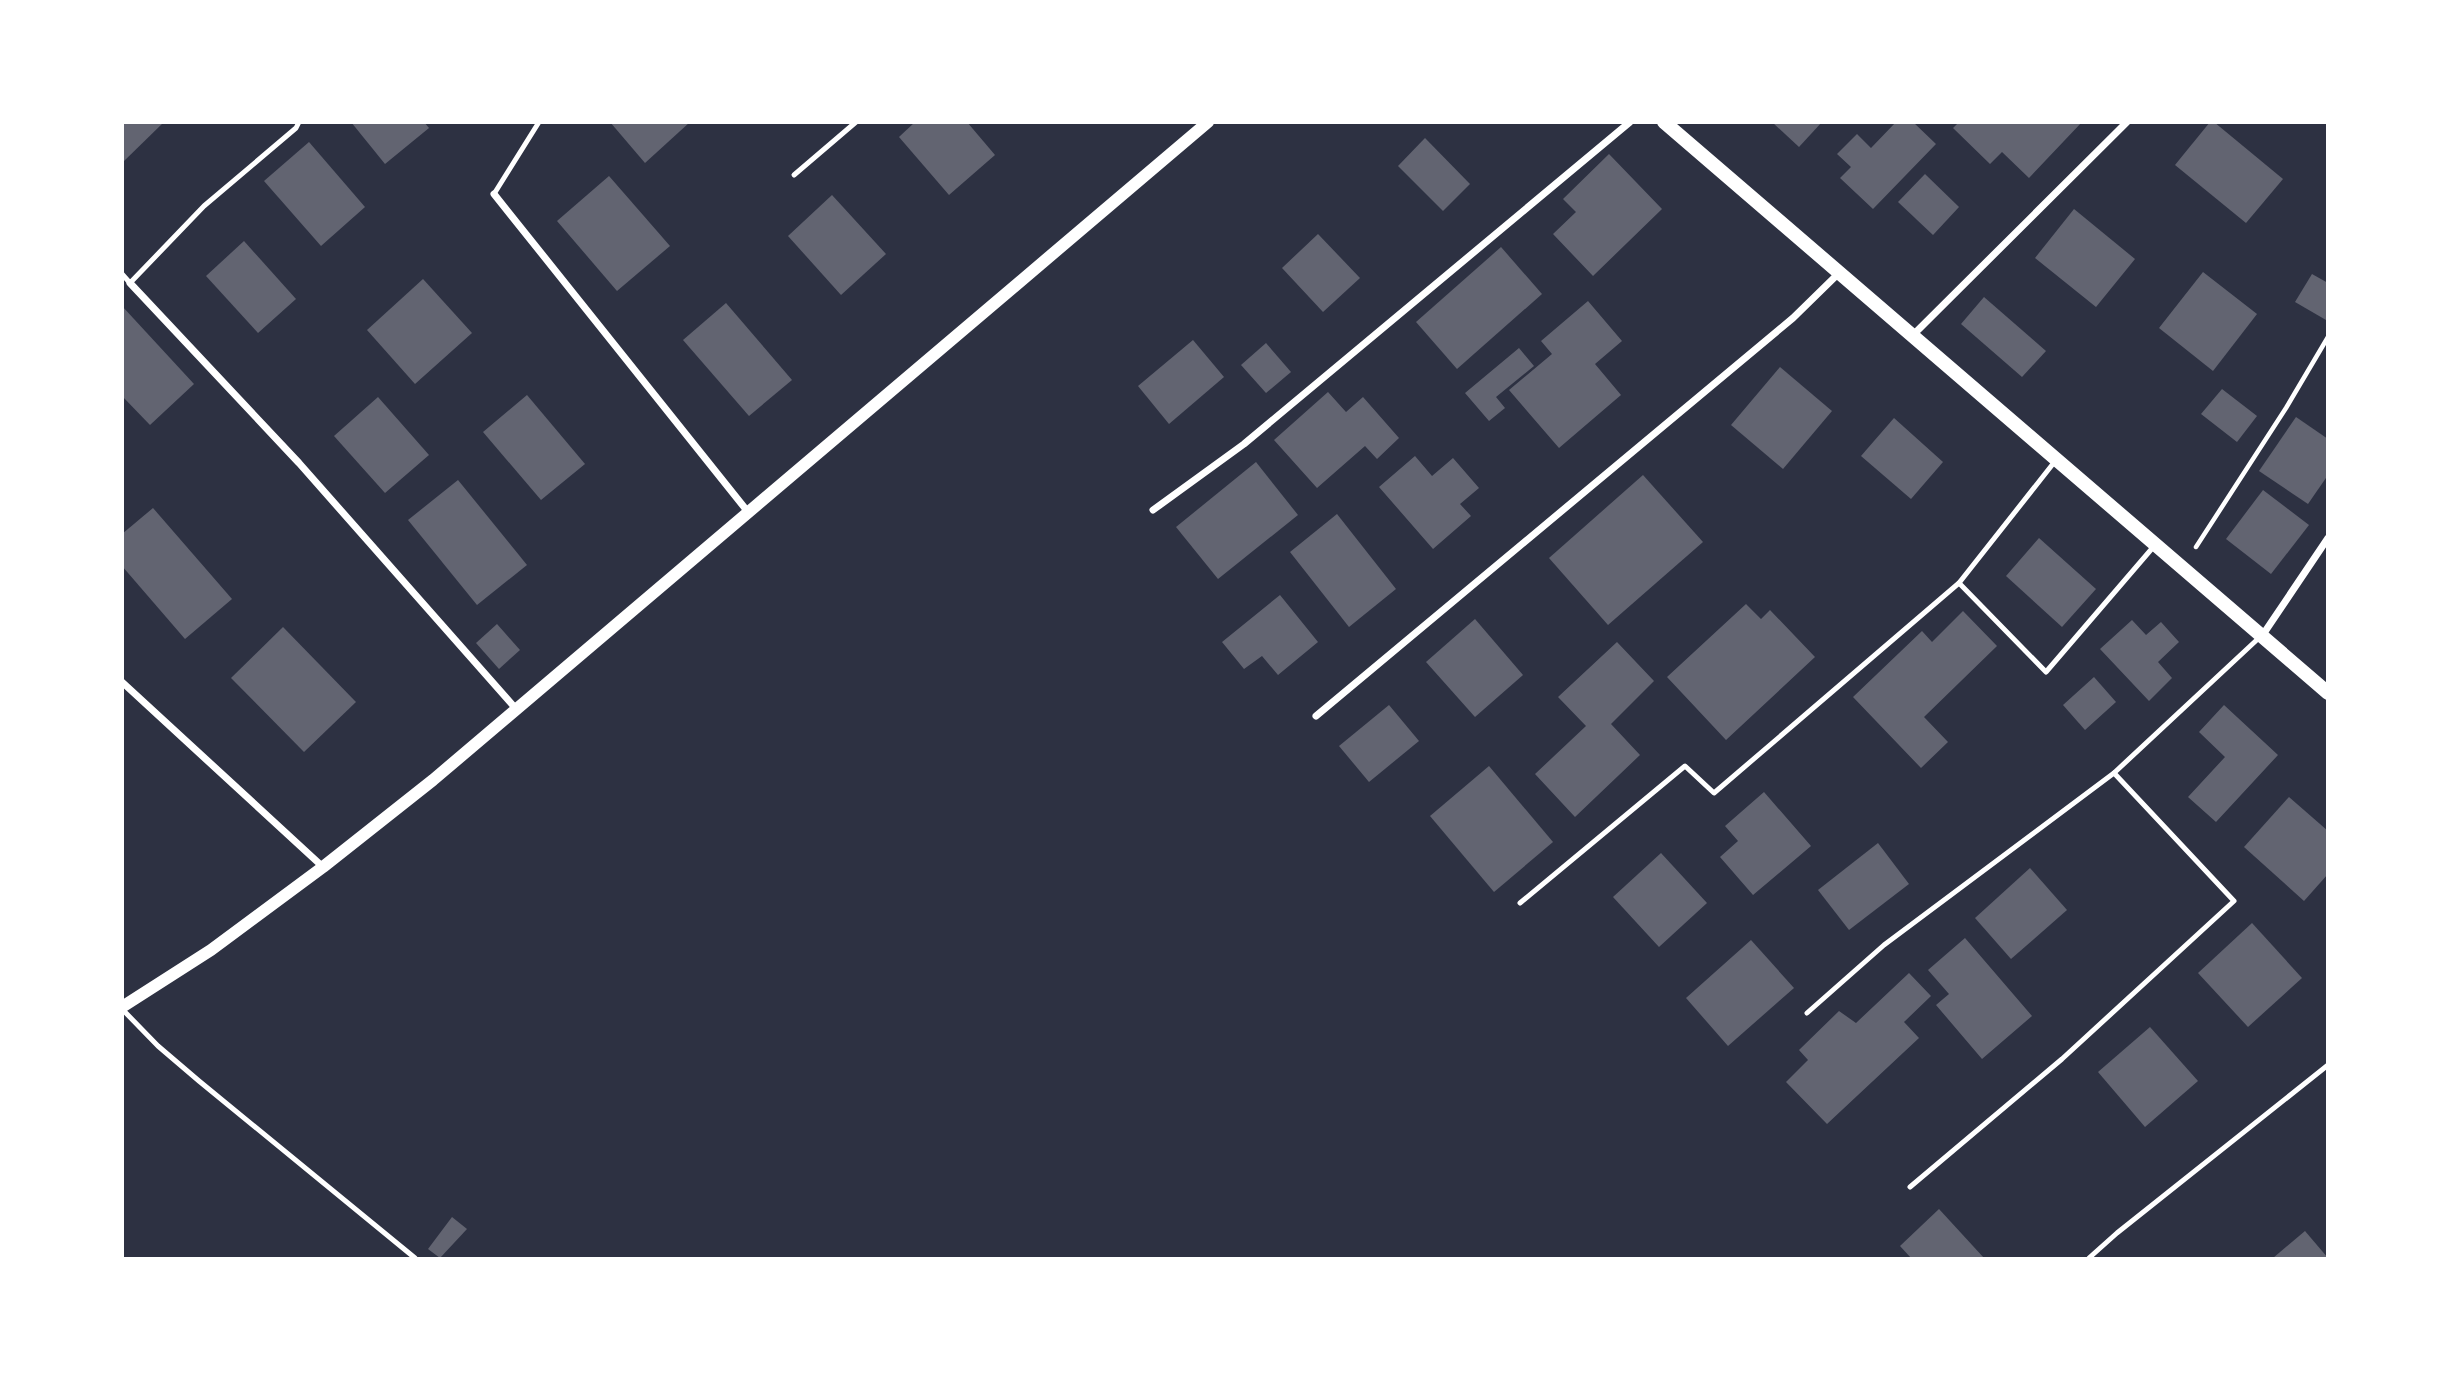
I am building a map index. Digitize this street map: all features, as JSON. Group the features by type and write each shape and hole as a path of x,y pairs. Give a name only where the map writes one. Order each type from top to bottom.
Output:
{"main road":[{"path":"1664,122 2328,693"}],"street":[{"path":"122,1008 211,950 323,867 517,710 1208,122"},
{"path":"1153,510 1244,444 1630,122"},
{"path":"1912,336 2127,122"},
{"path":"495,194 748,512"},
{"path":"1316,716 1793,318 1839,273"},
{"path":"130,282 299,463 517,710"},
{"path":"2261,636 2328,538"},
{"path":"122,682 323,867"}],"lane":[{"path":"122,274 130,282 204,206 296,128 299,122"},
{"path":"495,194 539,122"},
{"path":"794,175 856,122"},
{"path":"1520,903 1685,766 1714,793 1959,583 2056,460"},
{"path":"1959,583 2046,672 2155,545"},
{"path":"1807,1013 1884,945 2114,773 2261,636"},
{"path":"1910,1187 2062,1059 2234,901 2114,773"},
{"path":"122,1008 158,1046 199,1081 415,1258"},
{"path":"2090,1258 2117,1233 2328,1065"}],"path":[{"path":"2182,568 2286,408 2328,337"}],"building":[{"path":"122,122 164,122 122,163"},
{"path":"351,122 424,122 429,128 385,164"},
{"path":"610,122 690,122 645,163"},
{"path":"915,122 967,122 995,155 949,195 899,137"},
{"path":"1772,122 1822,122 1799,147"},
{"path":"1896,122 1913,122 1936,144 1873,209 1840,178 1851,167 1837,154 1857,134 1871,148"},
{"path":"1959,122 2082,122 2029,178 2002,152 1990,164 1953,128"},
{"path":"2210,122 2214,122 2283,179 2246,223 2175,165"},
{"path":"1425,138 1470,184 1443,211 1398,166"},
{"path":"309,142 365,207 321,246 264,181"},
{"path":"1609,154 1662,209 1593,276 1553,234 1576,212 1563,199"},
{"path":"1925,174 1959,207 1933,235 1898,202"},
{"path":"609,176 670,246 617,291 557,221"},
{"path":"832,195 886,254 841,295 788,236"},
{"path":"2074,209 2135,259 2096,307 2035,258"},
{"path":"1318,234 1360,278 1323,312 1282,268"},
{"path":"244,241 296,299 258,333 206,276"},
{"path":"1501,247 1542,294 1457,369 1416,322"},
{"path":"2203,272 2257,314 2213,371 2159,328"},
{"path":"2312,274 2328,283 2326,320 2295,302"},
{"path":"423,279 472,333 415,384 367,330"},
{"path":"1984,297 2046,351 2022,377 1961,324"},
{"path":"1588,301 1622,341 1595,364 1621,395 1559,448 1509,390 1552,354 1541,341"},
{"path":"726,303 792,380 749,416 683,340"},
{"path":"122,306 194,384 150,425 122,396"},
{"path":"1193,340 1224,377 1169,424 1138,386"},
{"path":"1266,343 1291,372 1266,393 1241,365"},
{"path":"1519,348 1534,366 1496,397 1505,408 1489,421 1465,393"},
{"path":"1780,367 1832,411 1783,469 1731,425"},
{"path":"2222,389 2257,416 2237,442 2201,414"},
{"path":"1328,392 1346,412 1363,397 1399,438 1377,459 1365,446 1317,488 1274,440"},
{"path":"527,395 585,464 541,500 483,432"},
{"path":"378,397 429,455 385,493 334,436"},
{"path":"2296,417 2328,439 2328,475 2308,504 2259,471"},
{"path":"1894,418 1943,462 1911,499 1861,456"},
{"path":"1415,456 1432,476 1453,458 1479,488 1460,504 1471,516 1433,549 1379,487"},
{"path":"1256,462 1298,515 1218,579 1176,527"},
{"path":"1643,475 1703,542 1608,625 1549,558"},
{"path":"458,480 527,565 477,605 408,520"},
{"path":"2263,490 2309,525 2271,574 2226,539"},
{"path":"153,508 232,599 185,639 122,566 122,534"},
{"path":"1337,514 1396,589 1349,627 1290,552"},
{"path":"2039,538 2096,589 2062,627 2006,576"},
{"path":"1280,595 1318,642 1278,675 1262,656 1244,669 1222,642"},
{"path":"1746,604 1761,619 1770,610 1815,657 1726,740 1667,677"},
{"path":"1963,611 1997,646 1924,717 1948,742 1921,768 1853,697 1922,631 1932,642"},
{"path":"1475,619 1523,675 1475,717 1426,662"},
{"path":"2132,620 2146,635 2161,622 2179,642 2158,662 2172,678 2149,701 2100,649"},
{"path":"497,624 520,650 499,669 476,643"},
{"path":"283,627 356,702 304,752 231,678"},
{"path":"1617,642 1654,681 1611,724 1640,755 1575,817 1535,774 1586,726 1558,697"},
{"path":"2094,677 2116,702 2085,730 2063,705"},
{"path":"1389,705 1419,741 1369,782 1339,746"},
{"path":"2224,705 2278,755 2216,822 2188,797 2225,757 2199,732"},
{"path":"1489,766 1553,842 1494,892 1430,816"},
{"path":"1764,792 1811,846 1753,895 1720,857 1738,841 1725,826"},
{"path":"2289,797 2328,831 2328,874 2304,901 2244,847"},
{"path":"1878,843 1909,884 1849,930 1818,890"},
{"path":"1661,853 1707,903 1659,947 1613,897"},
{"path":"2030,868 2067,910 2011,959 1975,918"},
{"path":"2252,923 2302,978 2248,1027 2198,973"},
{"path":"1965,938 2032,1016 1982,1059 1936,1005 1949,994 1928,970"},
{"path":"1751,940 1794,988 1728,1046 1686,998"},
{"path":"1909,973 1931,996 1904,1022 1919,1038 1827,1124 1786,1082 1808,1060 1799,1050 1839,1011 1856,1023"},
{"path":"2150,1027 2198,1081 2145,1127 2098,1072"},
{"path":"1939,1209 1984,1258 1911,1258 1900,1246"},
{"path":"452,1217 467,1229 440,1258 428,1249"},
{"path":"2305,1231 2328,1258 2273,1258"}]}
